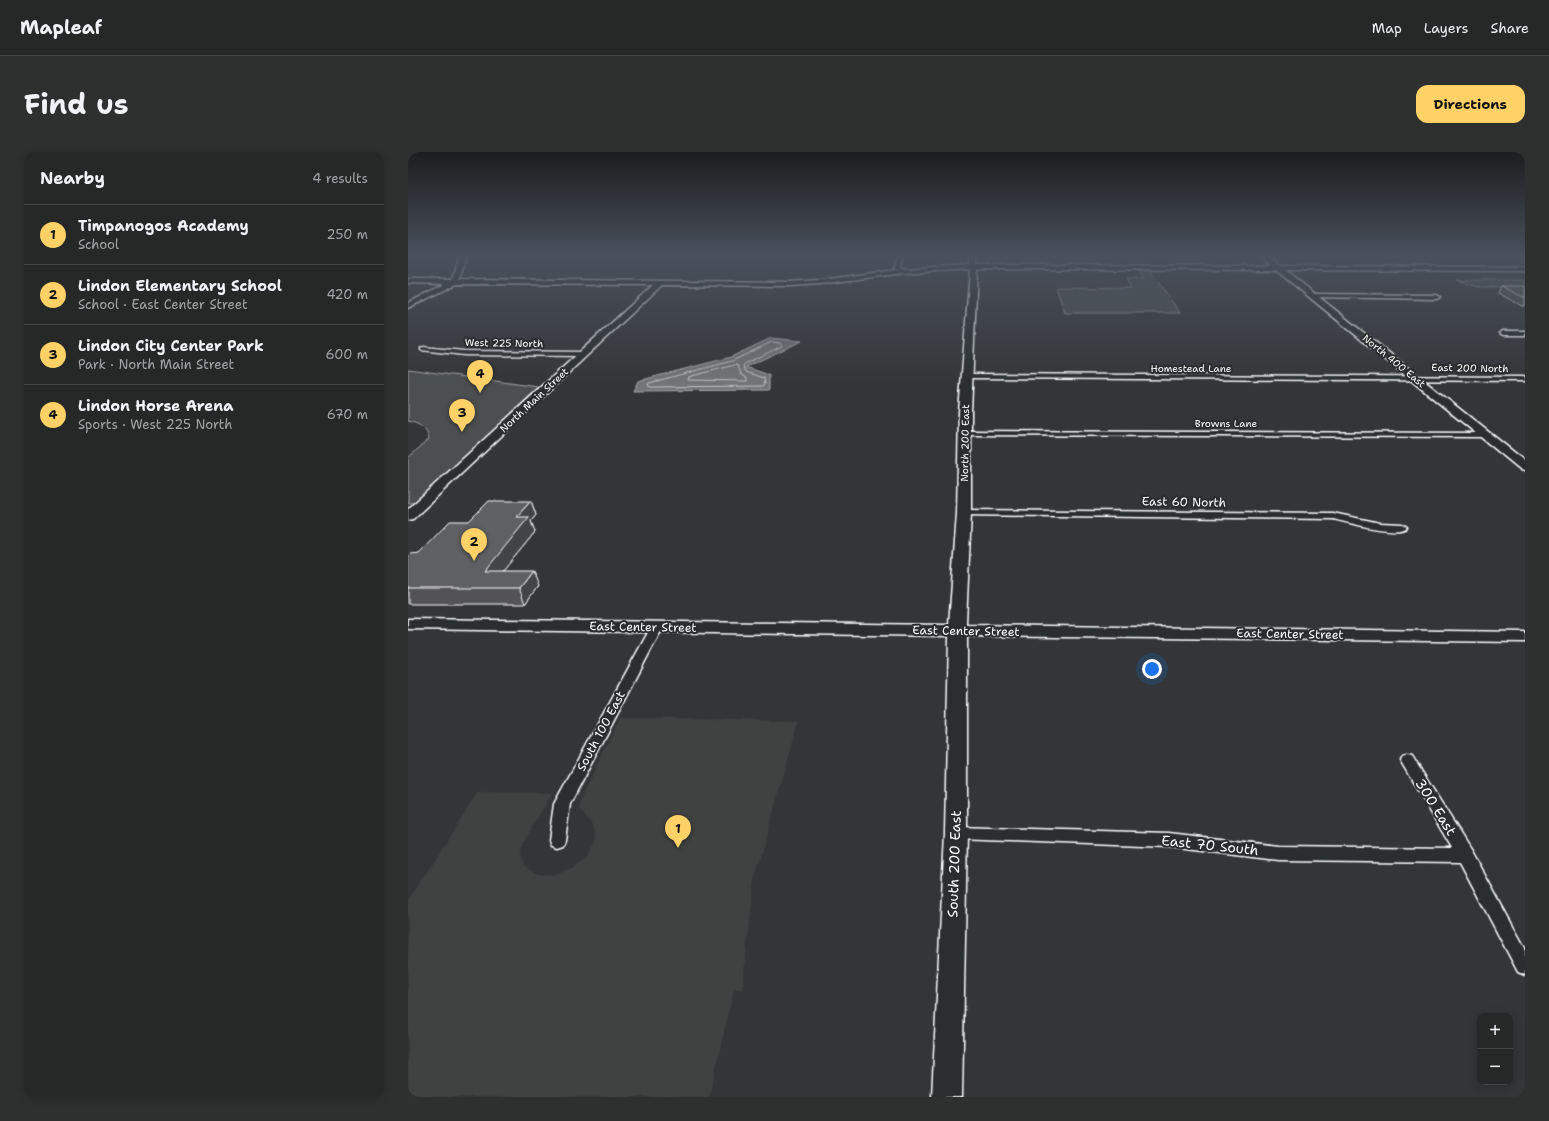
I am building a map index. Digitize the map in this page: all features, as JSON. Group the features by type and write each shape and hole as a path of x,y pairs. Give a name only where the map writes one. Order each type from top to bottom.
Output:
{"street":[{"path":"408,306 421,299"},
{"name":"North Main Street","path":"408,516 643,299"},
{"name":"North 200 East","path":"958,631 964,513 966,433 965,412 971,299"},
{"name":"North 400 East","path":"1317,299 1525,467"},
{"path":"1503,333 1525,333"},
{"name":"West 225 North","path":"423,349 464,353 584,354"},
{"name":"Homestead Lane","path":"968,376 1415,378"},
{"name":"East 200 North","path":"1415,378 1525,379"},
{"name":"Browns Lane","path":"966,433 1486,435"},
{"name":"East 60 North","path":"964,513 1333,516 1380,526 1402,527"},
{"name":"East Center Street","path":"408,624 1525,637"},
{"name":"South 100 East","path":"556,840 562,804 657,626"},
{"name":"South 200 East","path":"946,1097 956,833 958,631"},
{"name":"300 East","path":"1407,760 1465,855 1525,966"},
{"name":"East 70 South","path":"956,833 1169,840 1278,853 1465,855"}],"shaded area":[{"path":"1060,299 1170,299 1180,313 1065,313"},
{"path":"408,369 546,388 423,502 408,503 408,458 429,439 425,429 408,421"},
{"path":"620,718 799,721 755,877 742,989 734,989 709,1097 408,1097 408,901 478,792 552,793 524,841 520,856 523,867 538,874 555,875 574,867 589,855 597,839 593,826 579,809 580,800"}],"water":[{"path":"771,338 802,341 746,367 769,375 769,390 633,391 638,381 731,357"}],"building":[{"path":"489,501 531,501 516,517 529,517 485,571 532,571 519,588 408,588 408,556 410,554 419,553 450,521 469,521"}],"place":[{"name":"Lindon Horse Arena","path":"480,393"},
{"name":"Lindon City Center Park","path":"462,432"},
{"name":"Lindon Elementary School","path":"474,561"},
{"name":"Timpanogos Academy","path":"678,848"}]}
